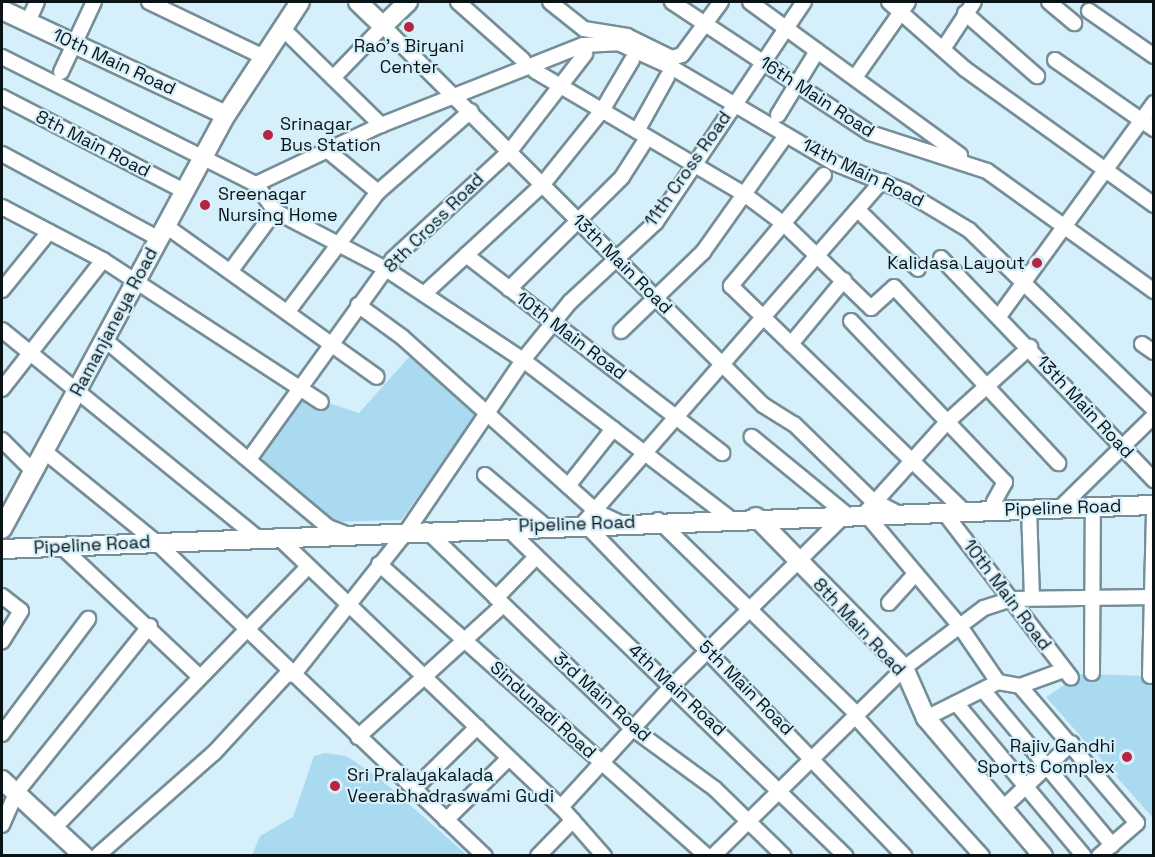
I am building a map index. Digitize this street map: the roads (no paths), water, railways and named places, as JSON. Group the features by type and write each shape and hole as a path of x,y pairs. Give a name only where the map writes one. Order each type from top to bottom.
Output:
{"street":[{"path":"28,22 38,2"},
{"path":"61,72 94,2"},
{"path":"149,2 264,57 300,2"},
{"name":"13th Main Road","path":"358,2 456,96 656,298 869,506 913,576 959,625 998,682"},
{"path":"333,78 408,2"},
{"path":"458,2 523,60"},
{"path":"550,2 584,29 627,36 672,58 682,55 721,2"},
{"name":"16th Main Road","path":"672,2 796,85 882,138 969,162 1065,224 1154,291"},
{"path":"750,2 817,51 856,76 969,162"},
{"name":"11th Cross Road","path":"97,855 214,753 286,675 294,674 407,531 523,360 554,323 616,258 656,222 761,61 804,2"},
{"path":"889,2 905,6 944,49 1154,205"},
{"path":"944,49 974,2"},
{"path":"1049,2 1074,22"},
{"path":"856,76 905,6"},
{"name":"10th Main Road","path":"2,10 226,115"},
{"path":"1089,11 1154,56"},
{"path":"965,13 1037,76"},
{"path":"282,28 381,125"},
{"name":"14th Main Road","path":"256,184 381,125 584,45 609,42 671,67 840,166 882,181 969,230 1154,409"},
{"path":"778,115 817,51"},
{"name":"8th Cross Road","path":"250,458 386,268 510,151 561,88 585,54"},
{"path":"2,57 256,184 275,211 386,268 523,360 728,518"},
{"name":"Ramanjaneya Road","path":"4,519 44,451 226,115 264,57"},
{"path":"424,294 543,184 603,109 632,60"},
{"path":"1055,60 1154,129"},
{"path":"535,71 744,194 784,224 871,308 894,287 1058,463"},
{"path":"509,290 581,222 622,177 667,77"},
{"name":"8th Main Road","path":"2,97 184,192"},
{"path":"1000,315 1154,103"},
{"path":"289,310 337,243 378,192 471,111"},
{"path":"621,331 703,252 786,135"},
{"path":"327,150 378,192"},
{"path":"2,154 232,269 376,377"},
{"path":"824,175 731,286 910,462 963,510"},
{"path":"591,518 722,363 882,181"},
{"path":"2,207 136,280 321,402"},
{"path":"858,210 918,269"},
{"path":"232,269 275,211"},
{"path":"2,290 49,232"},
{"name":"10th Main Road","path":"466,255 509,290 678,416 722,453"},
{"name":"13th Main Road","path":"941,258 1000,315 1154,480"},
{"path":"2,389 103,260"},
{"path":"790,344 844,280"},
{"path":"358,305 485,413"},
{"path":"851,321 1005,482 994,501 997,510"},
{"path":"2,330 32,352 257,537"},
{"path":"104,339 250,458 328,528 344,533"},
{"path":"869,506 947,422 988,388 1030,347"},
{"name":"5th Main Road","path":"485,413 568,486 591,518 709,651 816,758 904,855"},
{"path":"1061,507 1154,416"},
{"path":"568,486 613,429"},
{"path":"561,807 600,760 672,686 800,565 846,514 752,438"},
{"path":"2,440 33,471"},
{"path":"44,451 156,542 413,790 485,855"},
{"path":"485,475 544,525"},
{"name":"Pipeline Road","path":"2,549 544,525 591,518 618,522 846,514 869,506 896,512 1154,505"},
{"path":"1092,673 1090,595 1093,506"},
{"path":"1029,508 1032,597"},
{"name":"10th Main Road","path":"943,511 1068,674 1020,686"},
{"path":"1150,676 1154,512"},
{"name":"8th Main Road","path":"756,517 800,565 904,668 926,718 1043,855"},
{"path":"658,520 754,610 856,715 982,855"},
{"name":"4th Main Road","path":"506,527 535,558 780,787 846,855"},
{"name":"3rd Main Road","path":"426,530 632,728 749,819 784,855"},
{"path":"277,536 306,569 561,807 604,855"},
{"path":"61,546 150,626 200,677"},
{"path":"358,737 426,679 466,641 535,558"},
{"name":"Sindunadi Road","path":"379,564 707,855"},
{"path":"54,828 244,629 306,569"},
{"path":"889,603 913,576"},
{"path":"713,855 780,787 816,758 904,668 959,625 1011,599 1090,595 1152,597"},
{"path":"2,596 21,611 2,642"},
{"path":"2,734 88,619"},
{"path":"2,825 16,793 150,626"},
{"path":"926,718 998,682 1020,686 1072,743 1137,823 1099,855"},
{"path":"983,690 1112,845"},
{"path":"956,703 1084,855"},
{"path":"413,790 477,727"},
{"path":"1004,807 1072,743"},
{"path":"446,820 509,758"},
{"path":"2,780 84,855"},
{"path":"538,855 573,820"}],"place":[{"name":"Rao's Biryani Center","path":"409,27"},
{"name":"Srinagar Bus Station","path":"268,135"},
{"name":"Sreenagar Nursing Home","path":"205,205"},
{"name":"Kalidasa Layout","path":"1037,263"},
{"name":"Rajiv Gandhi Sports Complex","path":"1127,757"},
{"name":"Sri Pralayakalada Veerabhadraswami Gudi","path":"335,786"}]}
